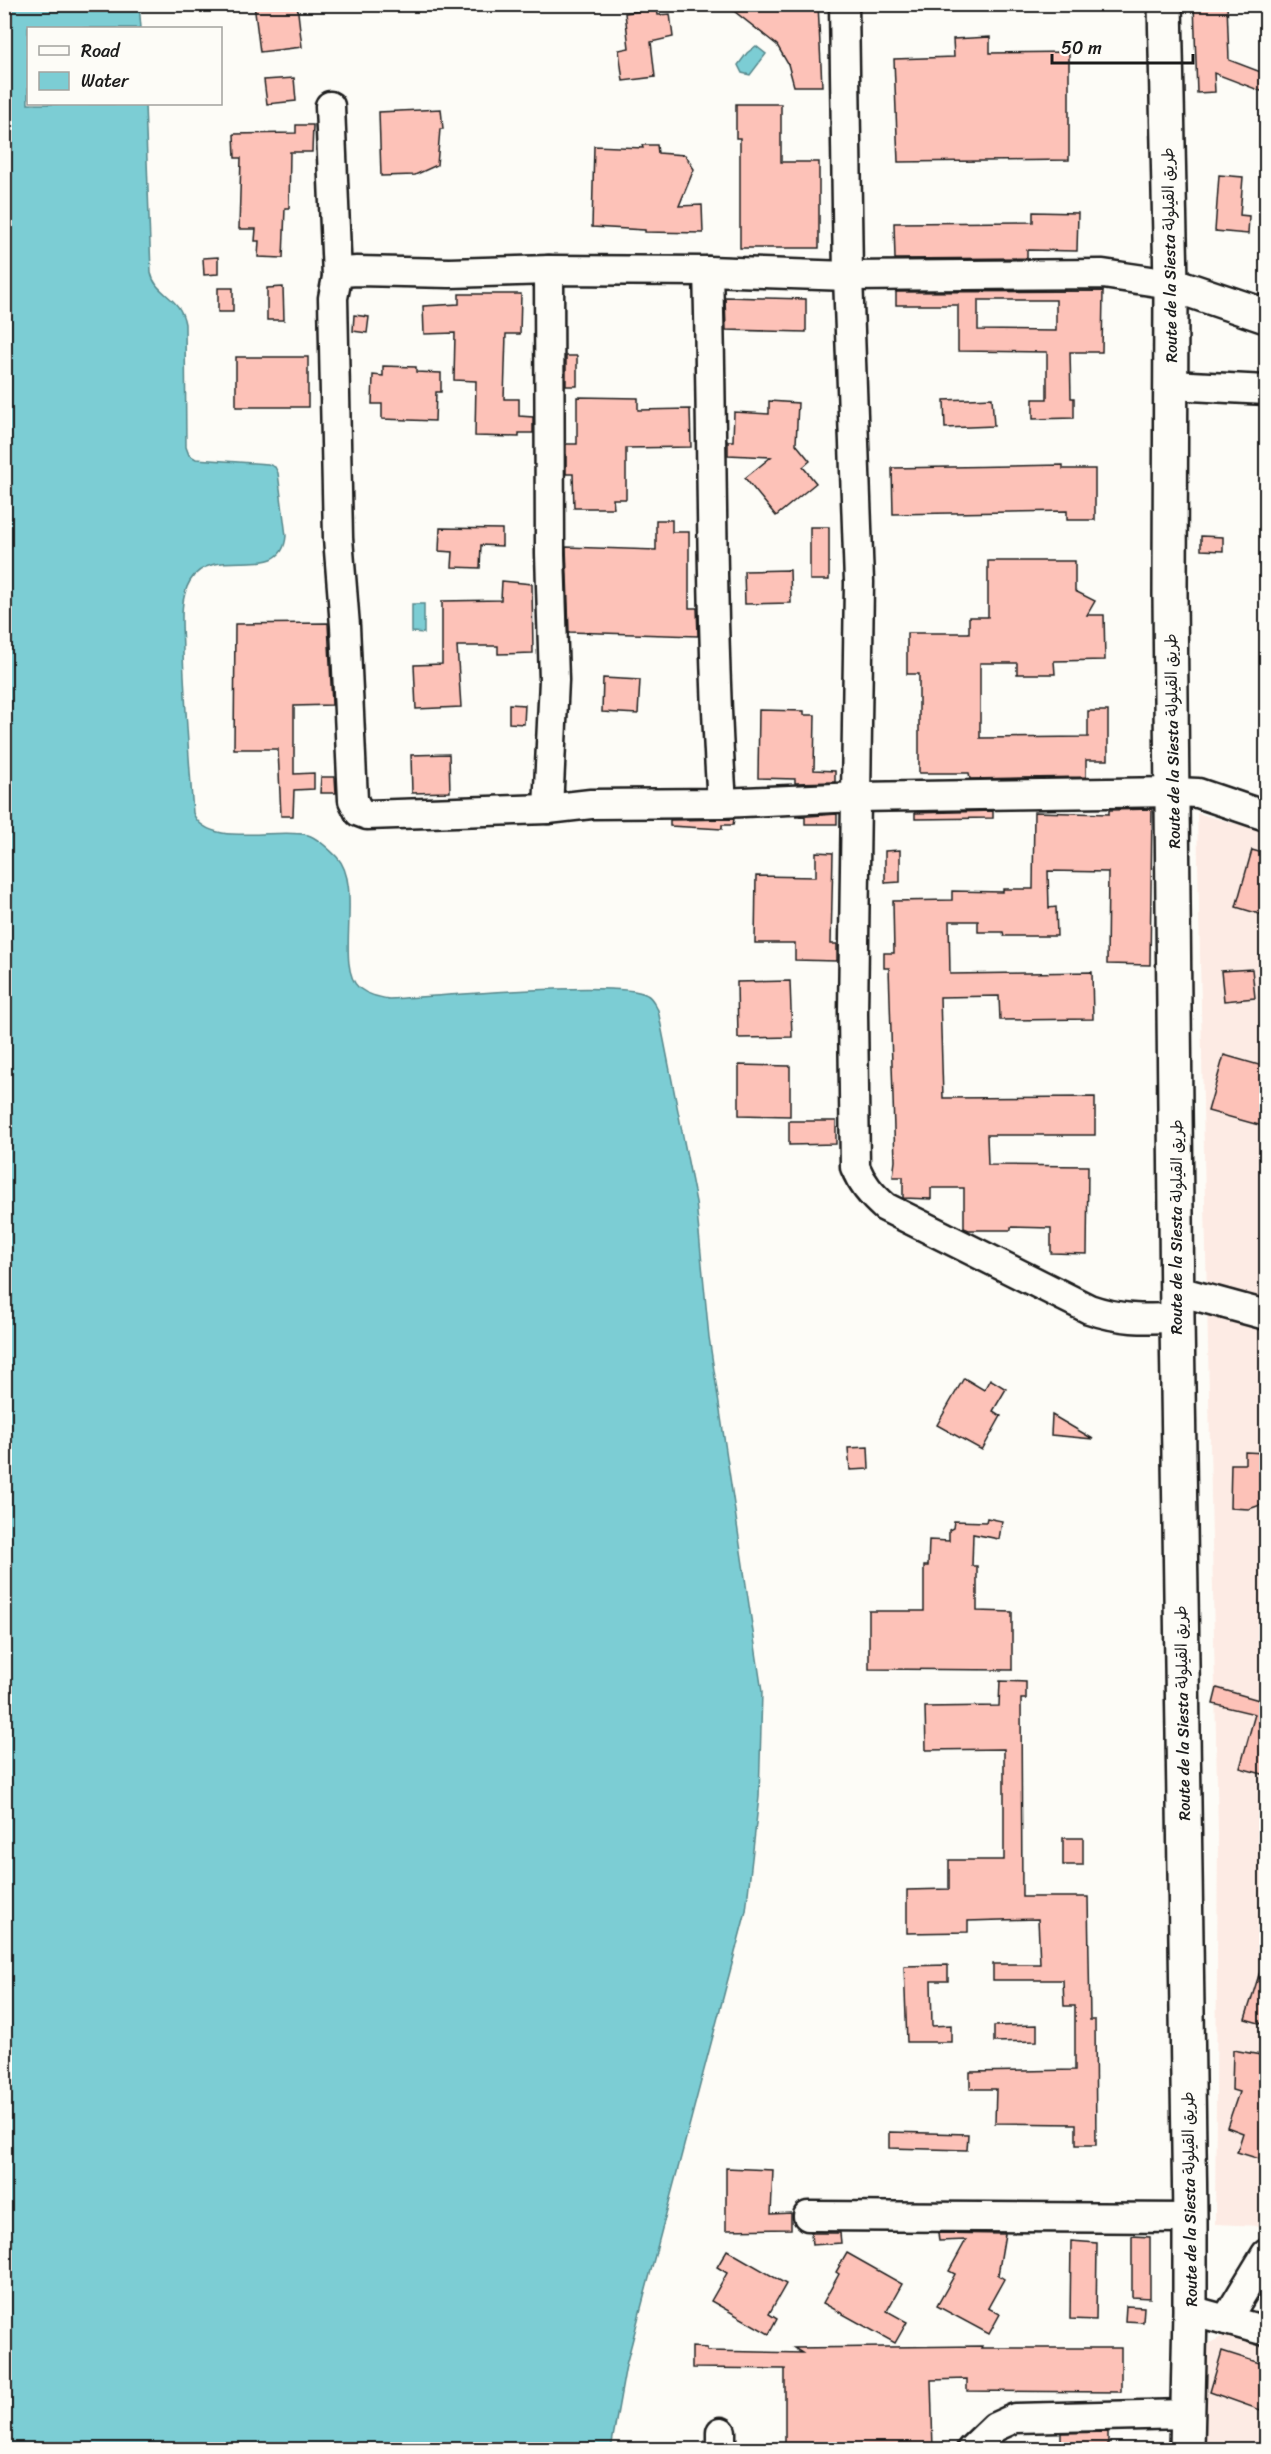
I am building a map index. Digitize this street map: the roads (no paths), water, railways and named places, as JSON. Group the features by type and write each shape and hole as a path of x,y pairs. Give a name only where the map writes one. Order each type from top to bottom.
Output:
{"main road":[{"name":"Route de la Siesta طريق القيلولة","path":"1165,4 1171,284 1170,594 1190,2218 1187,2450"},
{"path":"1171,284 1266,316"}],"street":[{"path":"844,4 848,276 859,582 853,1152 855,1167 861,1182 885,1207 1089,1309 1114,1318 1137,1320 1177,1304 1266,1315"},
{"path":"330,106 337,277 333,298 338,538 345,626 353,800 359,812 367,814 548,809 591,804 722,803 858,797 1174,792 1198,793 1266,816"},
{"path":"337,277 342,272 357,271 450,273 549,270 708,271 848,276 1103,274 1171,284"},
{"path":"548,809 554,680 549,270"},
{"path":"708,271 712,408 714,686 722,803"},
{"path":"1172,385 1266,390"},
{"path":"808,2216 1190,2218"},
{"path":"1226,2320 1266,2254"},
{"path":"1190,2310 1266,2331"},
{"path":"971,2450 994,2427 1015,2418 1186,2414"}],"water":[{"path":"5,4 139,5 141,27 27,27 27,105 145,105 151,273 158,287 178,307 185,324 186,447 189,455 196,459 268,464 275,467 278,473 286,536 282,551 273,558 260,562 215,564 201,570 190,581 184,597 182,616 184,673 193,813 201,824 228,834 295,833 312,836 337,857 345,870 348,887 348,945 352,977 359,988 370,994 389,999 524,990 631,990 647,995 658,1010 696,1202 709,1337 762,1692 759,1797 746,1911 626,2365 611,2449 5,2449"},
{"path":"756,46 766,54 750,75 742,73 738,65"},
{"path":"412,604 424,604 424,633 412,632"}]}
